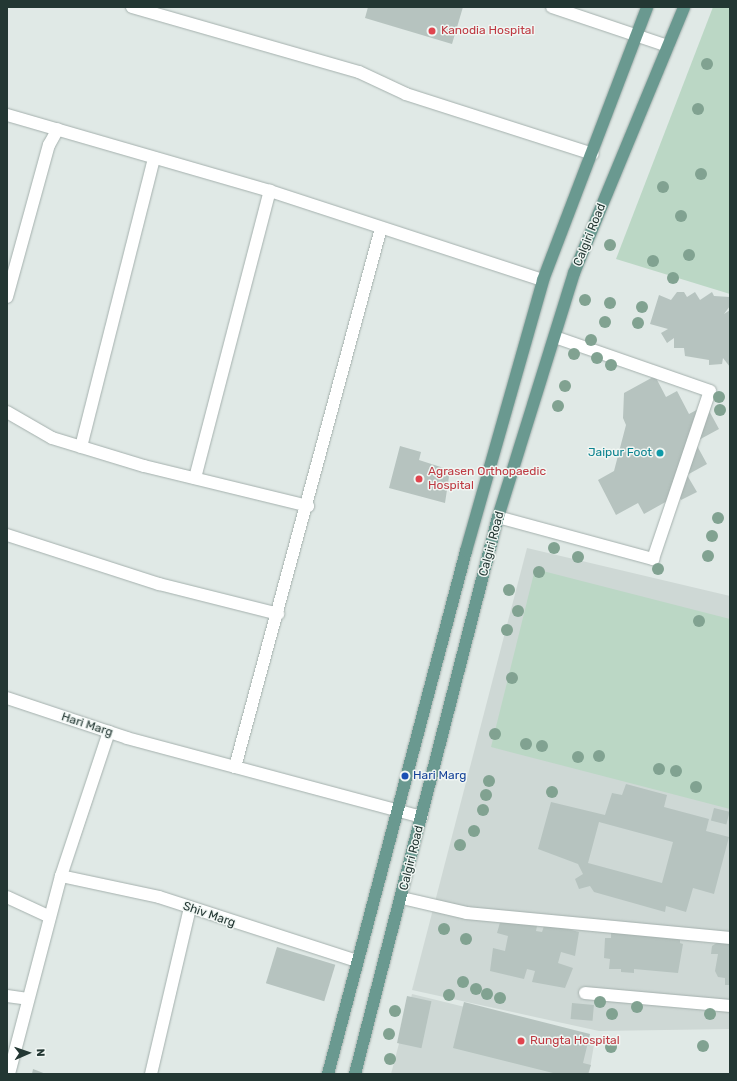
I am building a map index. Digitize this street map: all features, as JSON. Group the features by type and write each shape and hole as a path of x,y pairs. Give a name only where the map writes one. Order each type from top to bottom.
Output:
{"main road":[{"name":"Calgiri Road","path":"328,1074 396,808 543,280 593,154 647,7"},
{"name":"Calgiri Road","path":"355,1074 402,898 498,517 574,273 684,7"}],"street":[{"path":"132,7 359,72 406,94 593,154"},
{"path":"552,7 668,46"},
{"path":"7,115 270,191 543,280"},
{"path":"7,297 49,144 58,129"},
{"path":"81,447 154,158"},
{"path":"194,478 270,191"},
{"path":"236,767 308,506 381,228"},
{"path":"498,517 653,559 710,391 555,337"},
{"path":"7,412 52,438 194,478 308,506"},
{"path":"7,535 159,584 278,614"},
{"name":"Hari Marg","path":"7,698 108,732 396,808 422,817"},
{"path":"9,1074 61,876 108,732"},
{"name":"Shiv Marg","path":"61,876 159,897 357,960"},
{"path":"7,897 50,917"},
{"path":"402,898 467,913 730,938"},
{"path":"151,1074 190,908"},
{"path":"585,993 730,1006"},
{"path":"7,996 28,999"}],"shaded area":[{"path":"527,548 730,596 730,1029 599,1031 412,990"},
{"path":"412,994 595,1039 589,1074 391,1074"}],"green space":[{"path":"713,7 730,7 730,294 616,259"},
{"path":"535,569 730,619 730,809 491,747"}],"building":[{"name":"Kanodia Hospital","path":"368,7 463,7 452,44 365,18"},
{"path":"677,292 684,292 687,297 695,292 700,300 712,292 714,296 730,297 730,306 724,314 730,310 730,367 723,358 722,364 709,365 709,360 685,356 684,348 674,348 674,338 667,343 661,333 668,329 650,324 659,295 671,300"},
{"name":"Jaipur Foot","path":"655,376 666,397 677,391 689,414 706,405 719,429 695,442 707,464 687,475 697,492 681,500 678,495 644,514 638,503 616,515 598,480 614,471 626,425 623,418 624,393"},
{"path":"400,446 421,452 419,460 450,470 445,503 389,488"},
{"path":"626,784 667,795 664,807 709,819 706,831 729,837 714,894 693,888 686,912 666,906 665,912 594,892 590,886 579,889 575,879 583,874 578,864 538,849 551,802 605,815 612,793 622,795","holes":["599,822 673,842 662,883 588,863"]},
{"path":"714,808 730,812 726,824 711,821"},
{"path":"503,912 538,921 536,931 542,932 545,923 579,932 575,956 561,952 558,963 573,968 565,988 532,982 535,971 527,969 524,979 490,971 493,948 505,951 508,936 497,933"},
{"path":"611,927 680,930 680,943 683,944 678,973 634,969 634,973 621,972 621,969 609,969 610,959 604,958 605,938 611,938"},
{"path":"730,934 730,985 725,985 725,978 718,977 715,971 718,954 711,954 712,946"},
{"path":"277,947 335,965 324,1001 266,983"},
{"path":"407,996 431,1001 421,1048 397,1043"},
{"name":"Rungta Hospital","path":"464,1002 590,1034 583,1063 591,1065 588,1074 557,1074 453,1048"},
{"path":"572,1003 594,1005 593,1021 571,1019"},
{"path":"33,1069 46,1074 32,1074"}],"place":[{"name":"Kanodia Hospital","path":"432,31"},
{"name":"Jaipur Foot","path":"660,453"},
{"name":"Agrasen Orthopaedic Hospital","path":"419,479"},
{"name":"Hari Marg","path":"405,776"},
{"name":"Rungta Hospital","path":"521,1041"}]}
